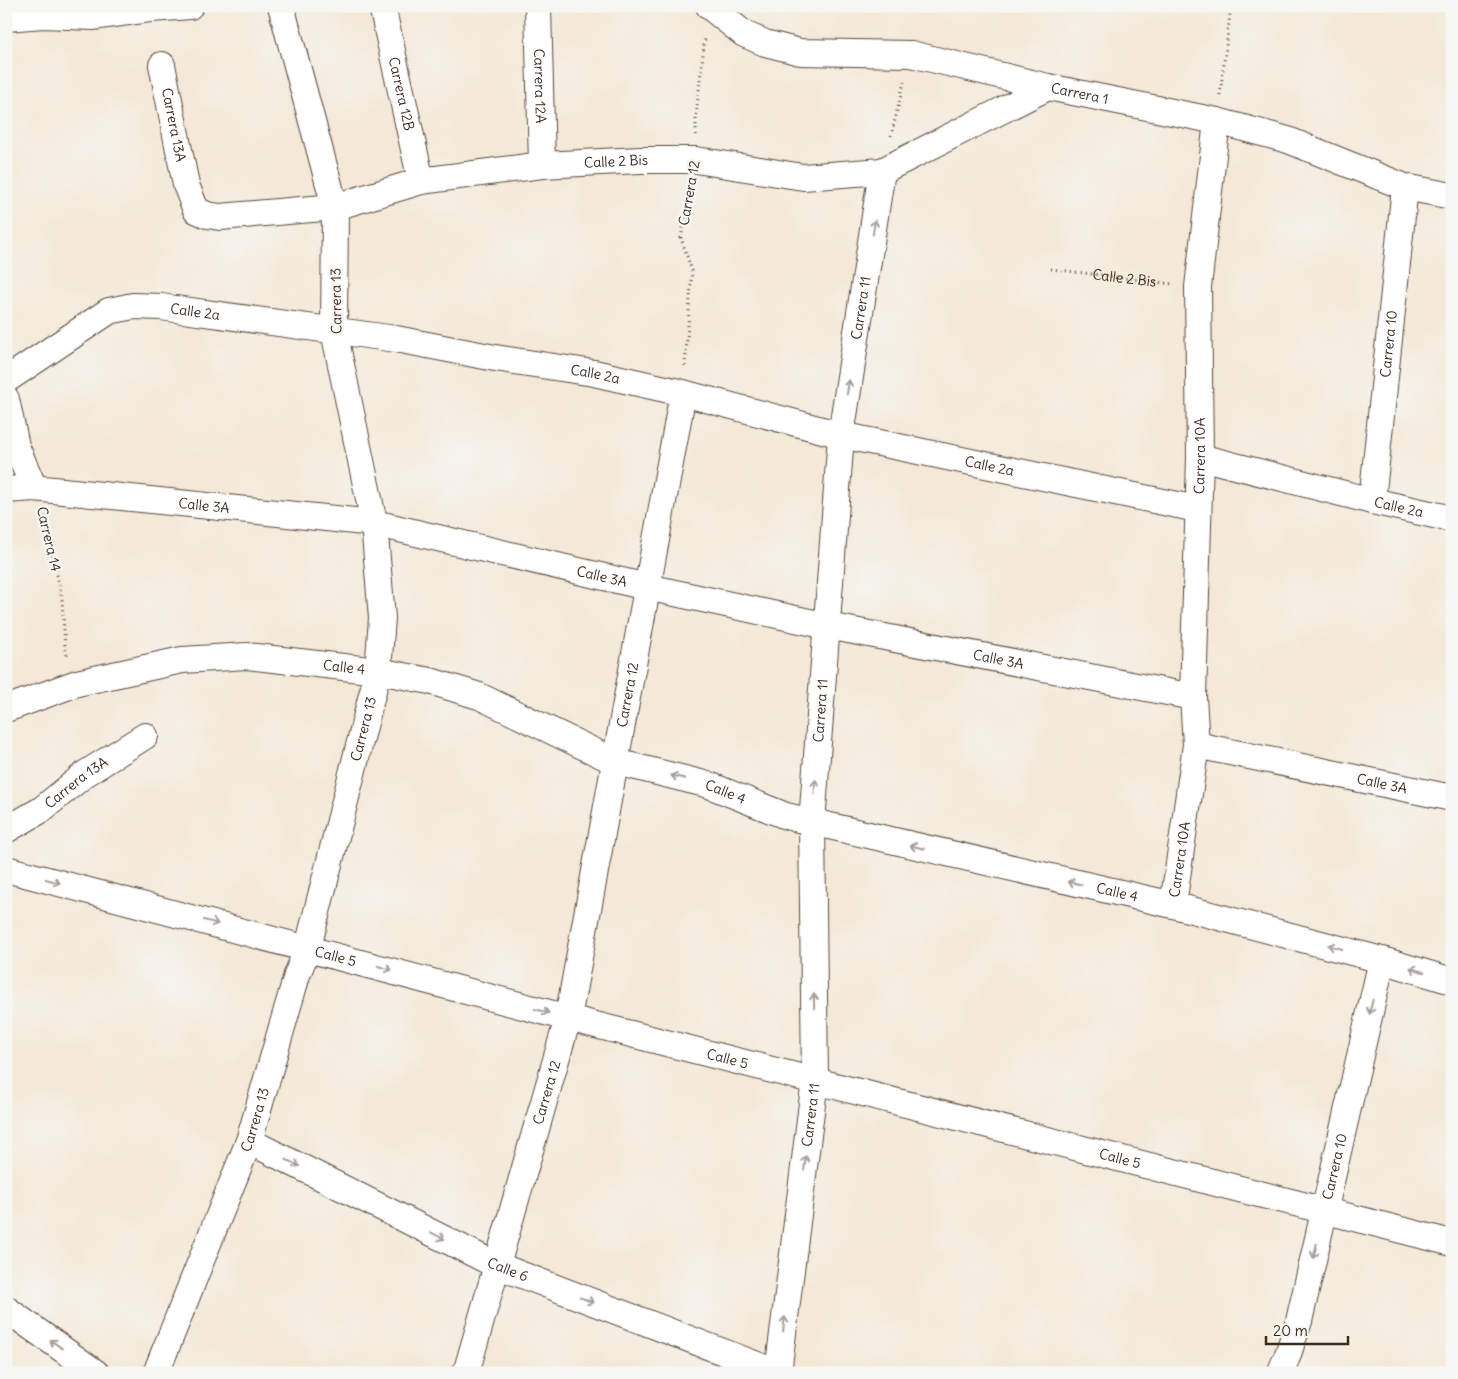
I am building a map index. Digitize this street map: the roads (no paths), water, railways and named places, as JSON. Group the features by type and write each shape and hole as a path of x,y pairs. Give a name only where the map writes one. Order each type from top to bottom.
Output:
{"street":[{"path":"6,18 43,15 94,16 190,6"},
{"name":"Carrera 13","path":"156,1373 249,1141 297,975 308,947 378,671 382,618 374,524 334,331 335,207 282,6"},
{"name":"Carrera 12B","path":"382,6 421,181"},
{"name":"Carrera 12A","path":"538,6 542,165"},
{"name":"Carrera 1","path":"709,6 744,34 766,43 800,52 911,54 1048,87 1217,121 1288,140 1405,187 1452,196"},
{"name":"Carrera 13A","path":"162,65 186,185"},
{"name":"Calle 2 Bis","path":"186,185 196,210 207,215 220,217 335,207 421,181 542,165 640,160 696,160 803,177 882,171 1048,87"},
{"name":"Carrera 10A","path":"1173,905 1196,745 1193,697 1200,457 1198,287 1217,121"},
{"name":"Carrera 11","path":"778,1373 815,1080 812,823 841,435 882,171"},
{"name":"Carrera 10","path":"1372,501 1405,187"},
{"name":"Calle 2a","path":"6,380 109,311 133,306 161,307 396,338 495,358 594,373 683,393 841,435 1197,509"},
{"name":"Carrera 12","path":"466,1373 568,1018 683,393"},
{"name":"Carrera 14","path":"6,399 16,446 34,488"},
{"name":"Calle 2a","path":"1200,457 1372,501 1452,519"},
{"name":"Calle 3A","path":"6,490 34,488 374,524 647,587 828,626 1193,697"},
{"name":"Calle 4","path":"6,709 77,683 182,660 247,656 378,671 430,681 479,696 616,762 709,785 786,816 1173,905 1382,960 1452,981"},
{"name":"Carrera 13A","path":"6,830 41,810 85,774 145,736"},
{"name":"Calle 3A","path":"1196,745 1452,798"},
{"name":"Calle 5","path":"6,869 308,947 568,1018 1325,1209 1452,1243"},
{"name":"Carrera 10","path":"1280,1373 1299,1321 1382,960"},
{"name":"Calle 6","path":"249,1141 496,1265 778,1373"},
{"path":"6,1309 96,1373"}]}
